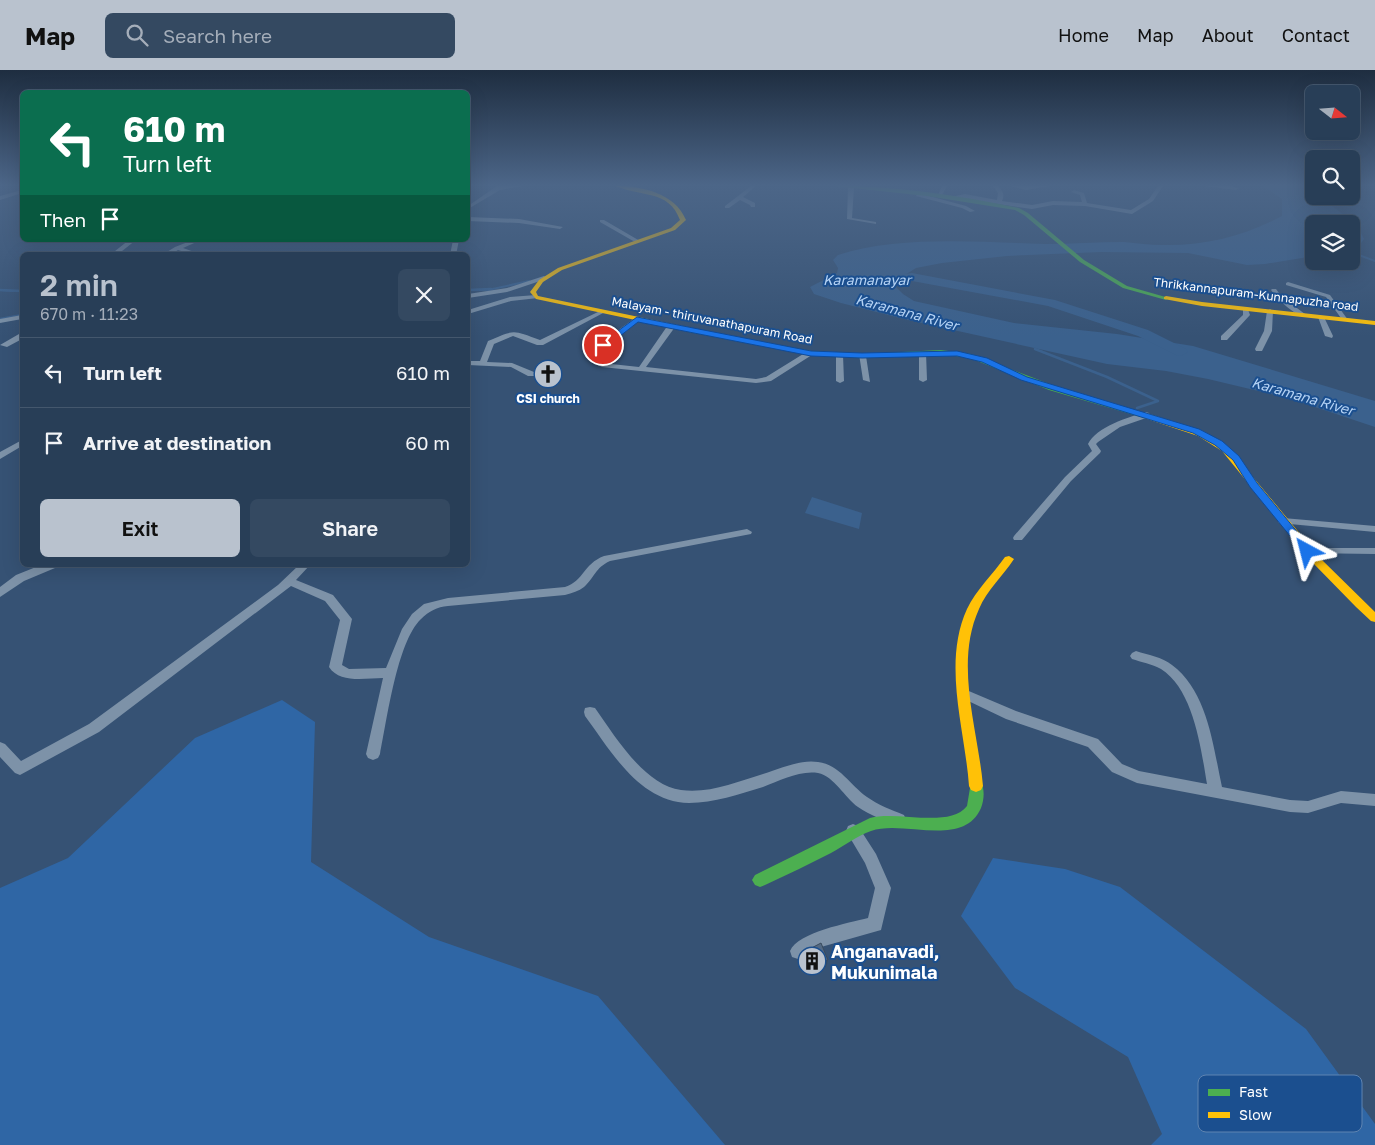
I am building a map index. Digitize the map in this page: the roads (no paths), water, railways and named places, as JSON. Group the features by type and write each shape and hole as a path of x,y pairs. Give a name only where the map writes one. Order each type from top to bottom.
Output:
{"main road":[{"path":"536,297 534,292 536,285 544,278 577,262 654,236"},
{"name":"Thrikkannapuram-Kunnapuzha road","path":"1052,236 1082,261 1114,282 1145,294 1375,323"},
{"name":"Malayam - thiruvanathapuram Road","path":"536,297 637,320 811,354 862,356 957,353 999,366 1024,378 1146,414 1196,431 1218,443 1236,458 1253,485 1307,551 1350,596 1375,618"},
{"path":"760,880 838,842 853,831 876,823 900,821 949,824 966,818 976,802 976,779 961,665 963,642 973,609 1009,559"}],"street":[{"path":"628,236 637,242"},
{"path":"117,252 130,242"},
{"path":"170,252 193,242"},
{"path":"177,248 190,252"},
{"path":"470,296 489,294 533,283 544,278"},
{"path":"1288,284 1328,296 1345,320"},
{"path":"1274,290 1280,298 1303,315"},
{"path":"470,311 510,299 536,297"},
{"path":"1224,338 1247,315 1245,308"},
{"path":"1259,349 1268,331 1270,311"},
{"path":"483,362 491,343 513,333 540,343 602,312"},
{"path":"0,321 20,317"},
{"path":"1321,317 1328,336"},
{"path":"603,345 637,320"},
{"path":"641,369 671,327"},
{"path":"4,345 20,337"},
{"path":"922,353 924,380"},
{"path":"602,365 756,381 768,379 811,354"},
{"path":"839,355 840,380"},
{"path":"862,356 868,380"},
{"path":"470,363 483,362 512,365 531,374"},
{"path":"1018,538 1068,478 1097,451 1092,444 1094,440 1117,425 1146,414"},
{"path":"0,456 20,444"},
{"path":"1283,521 1375,529"},
{"path":"374,754 395,656 407,628 416,616 428,607 456,601 565,591 577,587 591,567 597,562 608,558 748,532"},
{"path":"1307,551 1375,551"},
{"path":"0,594 20,578 46,567"},
{"path":"0,748 20,769 94,728 289,580 303,567"},
{"path":"289,580 329,598 346,619 335,667 347,674 392,673"},
{"path":"1136,656 1167,667 1180,678 1192,700 1205,742 1216,793"},
{"path":"964,694 1011,715 1093,743 1117,768 1137,777 1290,806 1308,807 1341,796 1375,800"},
{"path":"590,712 626,761 652,784 672,795 697,796 726,792 786,773 817,767 839,779 862,801 900,821"},
{"path":"798,951 818,940 876,924 883,888 871,859 853,831"}],"water":[{"name":"Karamanayar","path":"1231,236 1305,236 1305,257 1247,265 1188,253 1101,252 1007,256 942,263 916,268 897,280 895,286 914,301 1014,323 1117,334 1193,346 1375,401 1375,427 1288,398 1208,379 1166,371 1107,364 908,320 814,294 810,287 837,273 838,268 833,260 838,255 862,249 913,242 968,241 1045,244 1124,242 1178,245 1209,242"},
{"name":"Karamanayar","path":"1360,236 1364,239 1360,244"},
{"path":"812,497 862,513 859,529 805,513"}],"waterway":[{"path":"1360,255 1375,261"},
{"path":"871,282 912,277 1051,303 1143,333 1181,352"},
{"path":"470,290 488,290 529,281"},
{"path":"470,290 491,289"},
{"path":"13,291 0,290 20,291"},
{"path":"0,319 20,315"},
{"path":"1035,349 1107,377 1158,401 1137,408"}],"place":[{"name":"CSI church","path":"548,374"},
{"name":"Anganavadi, Mukunimala","path":"812,961"}],"water label":[{"name":"Karamana River","path":"907,312"},
{"name":"Karamana River","path":"1303,396"}]}
